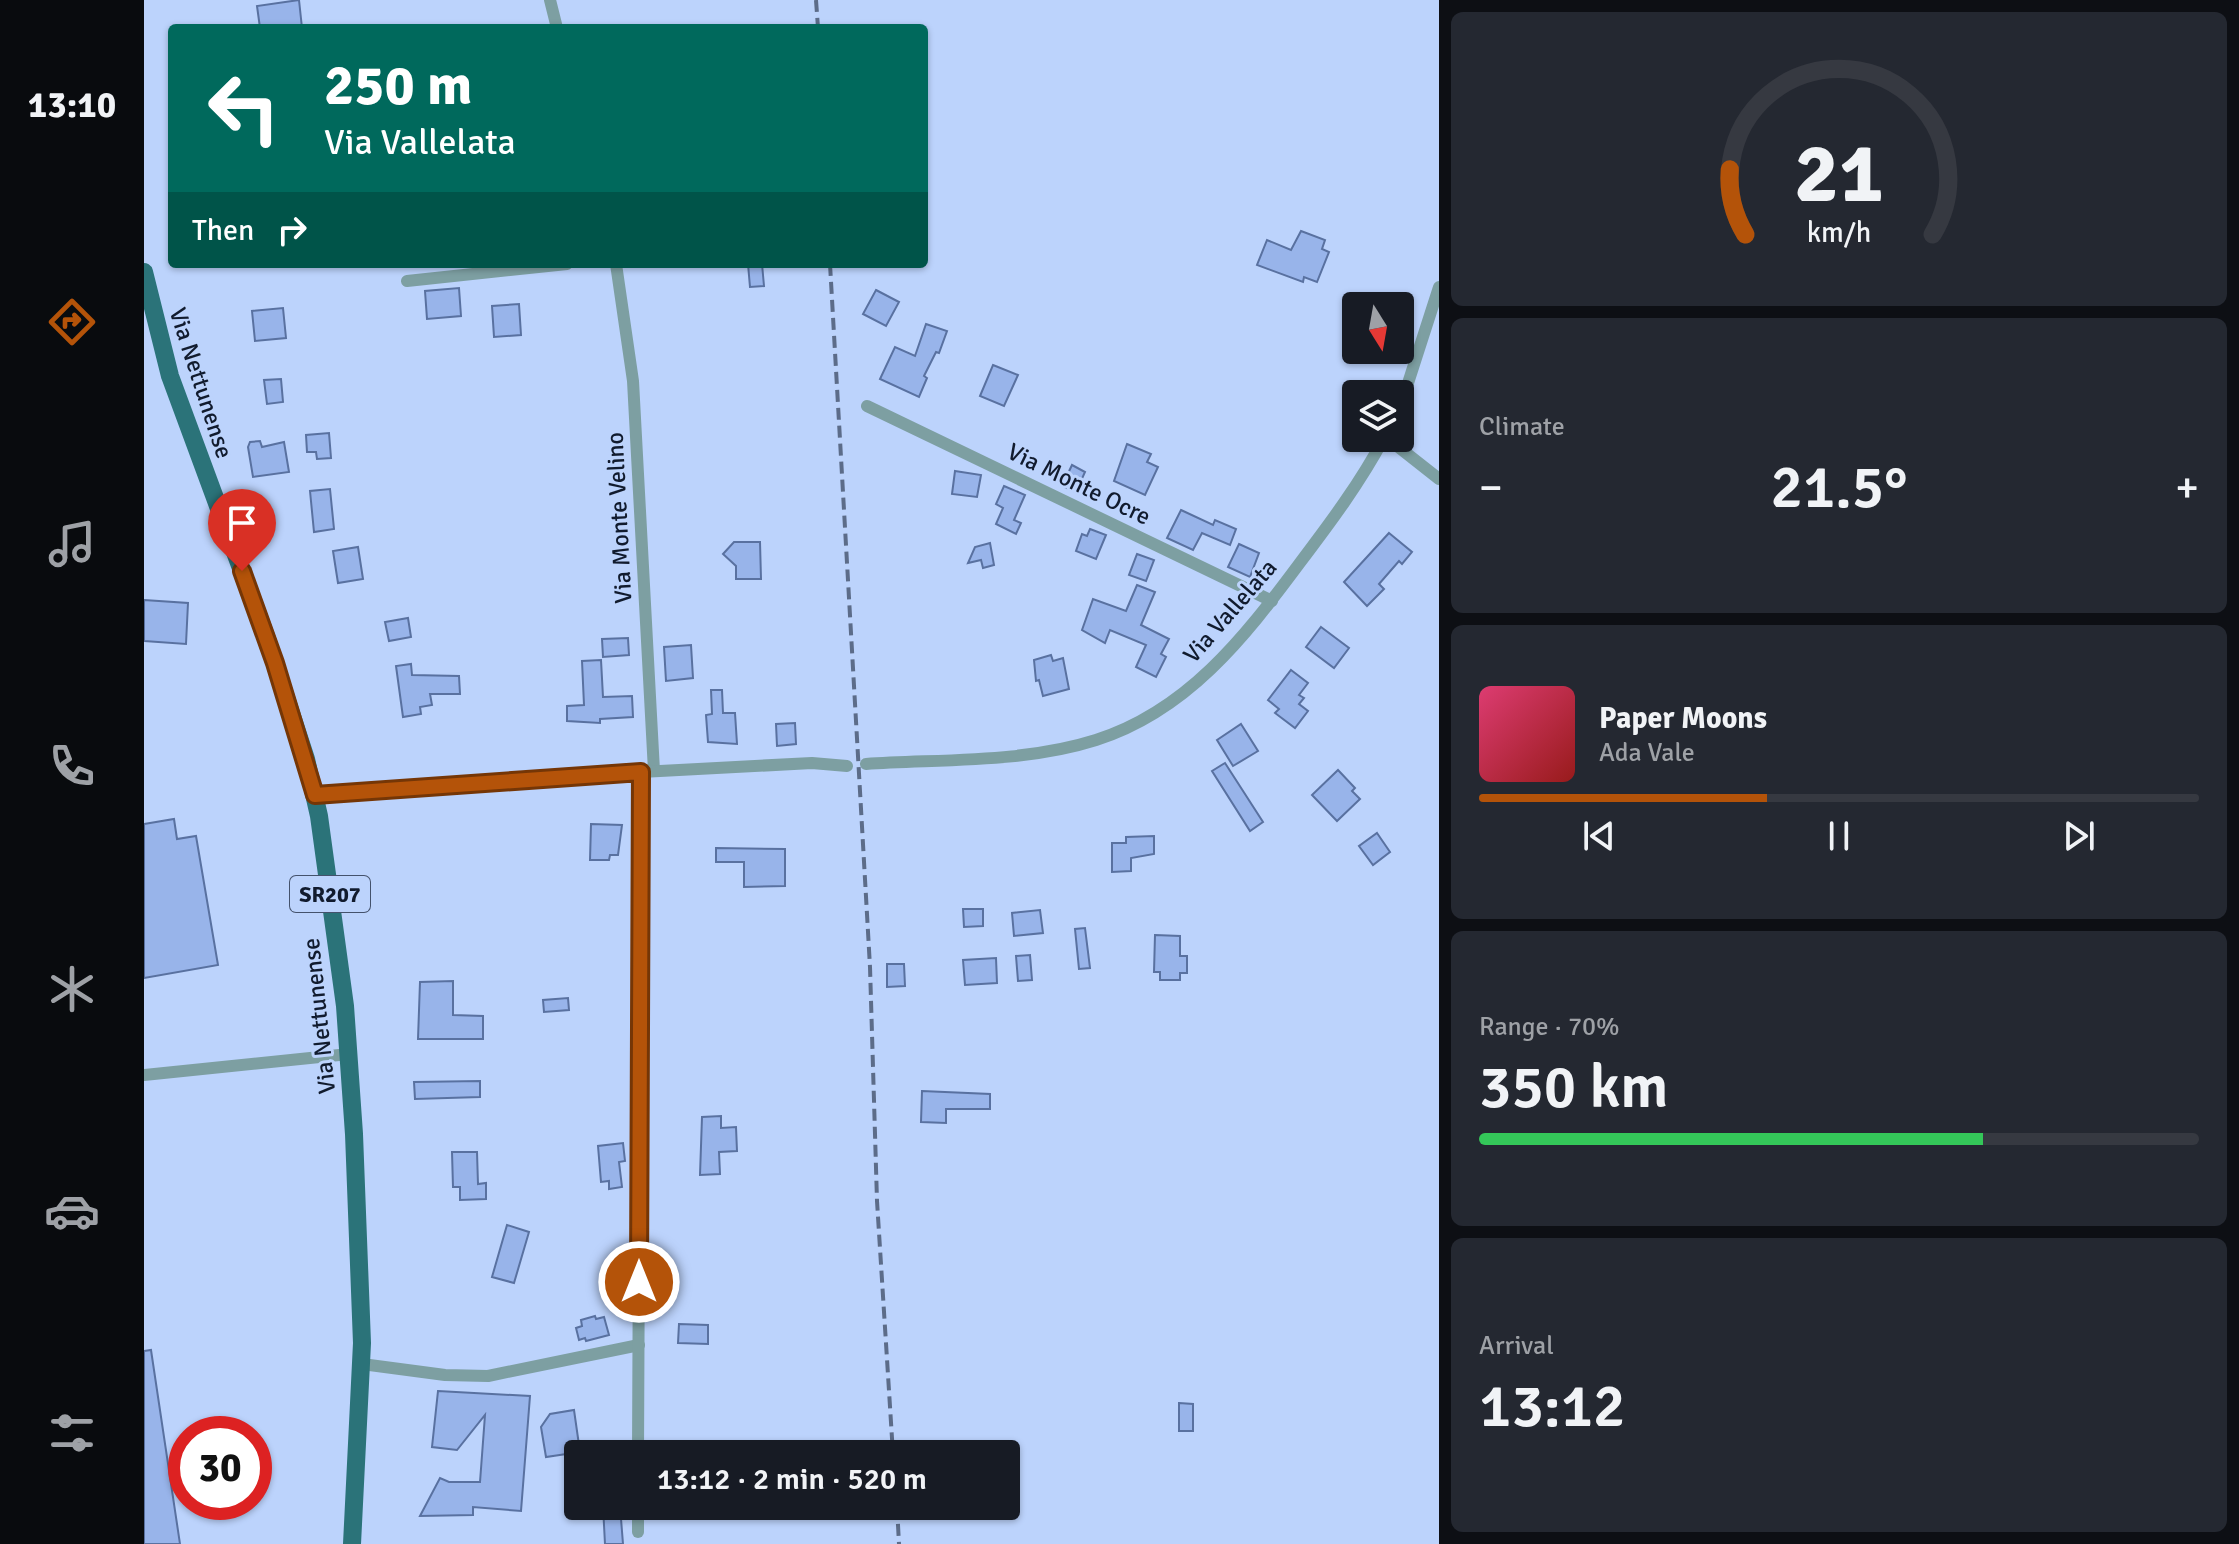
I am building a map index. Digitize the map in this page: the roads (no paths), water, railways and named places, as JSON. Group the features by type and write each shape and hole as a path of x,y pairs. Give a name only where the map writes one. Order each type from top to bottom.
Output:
{"main road":[{"name":"Via Nettunense","path":"144,272 170,376 266,636 315,795 349,1054 362,1364 352,1544"}],"street":[{"path":"550,0 556,24"},
{"path":"407,281 529,268"},
{"name":"Via Monte Velino","path":"617,268 634,390 648,772 638,1440"},
{"path":"1412,380 1433,334 1439,287"},
{"name":"Via Monte Ocre","path":"867,406 1272,601"},
{"name":"Via Vallelata","path":"866,764 1031,753 1095,741 1144,721 1190,689 1222,660 1272,601 1351,494 1377,452"},
{"path":"1404,452 1439,479"},
{"path":"315,795 812,763 847,766"},
{"path":"144,1075 349,1054"},
{"path":"362,1364 445,1375 488,1376 639,1345"},
{"path":"638,1520 638,1532"}],"railway":[{"path":"816,0 818,24"},
{"path":"830,268 870,967 877,1201 892,1440"},
{"path":"898,1520 899,1544"}]}
